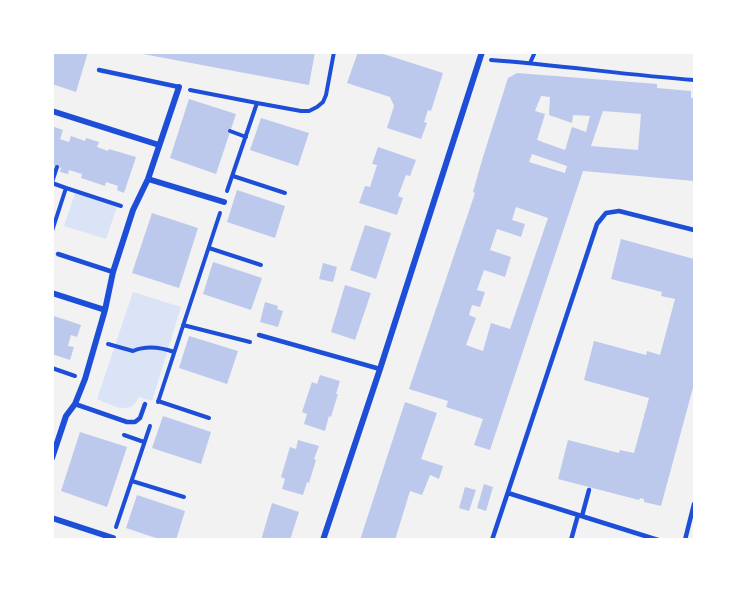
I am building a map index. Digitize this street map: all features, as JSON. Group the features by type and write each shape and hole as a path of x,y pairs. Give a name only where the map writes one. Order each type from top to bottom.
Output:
{"street":[{"path":"323,540 481,56"},
{"path":"52,459 56,437 66,416 75,404 85,379 105,310 113,272 133,210 148,178 179,87"},
{"path":"52,111 159,145"},
{"path":"148,178 224,202"},
{"path":"52,293 105,310"},
{"path":"52,518 113,538"}],"lane":[{"path":"99,70 179,87"},
{"path":"492,540 597,224 606,213 619,212 694,230"},
{"path":"58,254 113,272"},
{"path":"259,335 380,369"},
{"path":"75,404 127,422 135,422 140,418 145,404"},
{"path":"572,540 589,490"},
{"path":"508,494 658,540"},
{"path":"685,540 694,504"}],"path":[{"path":"179,87 309,111 323,102 326,95 333,52"},
{"path":"530,63 535,52"},
{"path":"481,56 694,80"},
{"path":"154,411 257,103"},
{"path":"230,131 246,137"},
{"path":"57,167 52,183 133,210"},
{"path":"233,176 285,193"},
{"path":"52,231 66,188"},
{"path":"209,248 261,265"},
{"path":"183,325 252,343 259,335"},
{"path":"96,339 133,351 142,347 164,348 174,352"},
{"path":"52,368 85,379"},
{"path":"158,401 209,418"},
{"path":"113,538 151,422"},
{"path":"132,481 184,498"}],"shaded area":[{"path":"75,193 117,207 106,239 64,226"},
{"path":"133,292 181,307 152,401 139,397 131,407 121,408 97,399"}],"building":[{"path":"52,52 88,52 76,92 52,84"},
{"path":"143,52 315,52 309,85 143,54"},
{"path":"358,52 377,52 443,73 431,111 428,110 424,122 427,123 421,139 387,128 394,106 390,97 347,83"},
{"path":"517,73 657,84 657,88 691,91 691,98 694,98 694,181 583,171 490,450 474,445 483,419 446,407 448,401 409,389 475,193 473,192 483,157 508,78","holes":["541,96 550,97 549,115 572,123 573,115 590,116 586,132 572,127 565,150 537,140 545,114 535,111","603,111 641,114 638,150 591,146","532,154 567,166 565,173 529,162","516,207 548,218 510,329 491,323 483,351 466,345 476,318 469,315 472,305 480,307 485,292 477,290 484,270 505,277 511,257 490,250 497,229 521,237 525,224 512,220"]},
{"path":"189,99 236,114 216,174 170,158"},
{"path":"261,118 309,133 298,166 250,150"},
{"path":"52,126 63,130 60,139 69,142 71,136 85,141 86,138 99,142 97,147 136,157 124,193 117,190 118,186 106,182 105,186 81,178 82,174 69,170 68,174 60,172 61,168 52,165"},
{"path":"378,147 416,160 410,176 406,175 398,196 403,198 397,215 359,203 365,186 370,187 377,165 372,164"},
{"path":"237,190 285,206 275,238 227,222"},
{"path":"152,213 198,228 179,288 132,273"},
{"path":"365,225 391,233 376,279 350,270"},
{"path":"621,239 694,259 694,384 661,506 644,502 644,499 639,500 558,479 568,440 619,453 620,450 634,453 649,398 584,380 594,341 646,355 647,351 660,355 675,299 661,296 662,292 611,279"},
{"path":"213,262 262,278 251,310 203,294"},
{"path":"323,263 337,267 333,282 319,279"},
{"path":"345,285 371,293 355,340 331,332"},
{"path":"265,302 278,306 277,309 283,311 278,327 260,322"},
{"path":"54,316 81,325 77,337 71,335 68,346 74,347 70,360 52,354 52,318"},
{"path":"189,336 238,351 227,384 179,368"},
{"path":"320,375 340,381 336,394 338,394 325,431 304,424 307,414 302,412 312,382 317,384"},
{"path":"405,402 437,413 421,459 443,466 439,479 430,475 422,495 410,491 395,540 360,540"},
{"path":"163,416 211,432 201,464 152,448"},
{"path":"80,432 127,447 107,507 61,491"},
{"path":"298,440 319,446 309,483 307,482 303,495 282,489 285,479 281,477 290,447 296,449"},
{"path":"484,484 493,487 486,511 477,508"},
{"path":"465,487 476,490 469,511 459,508"},
{"path":"137,495 185,511 176,540 162,540 126,528"},
{"path":"272,503 299,512 290,540 261,540"}]}
